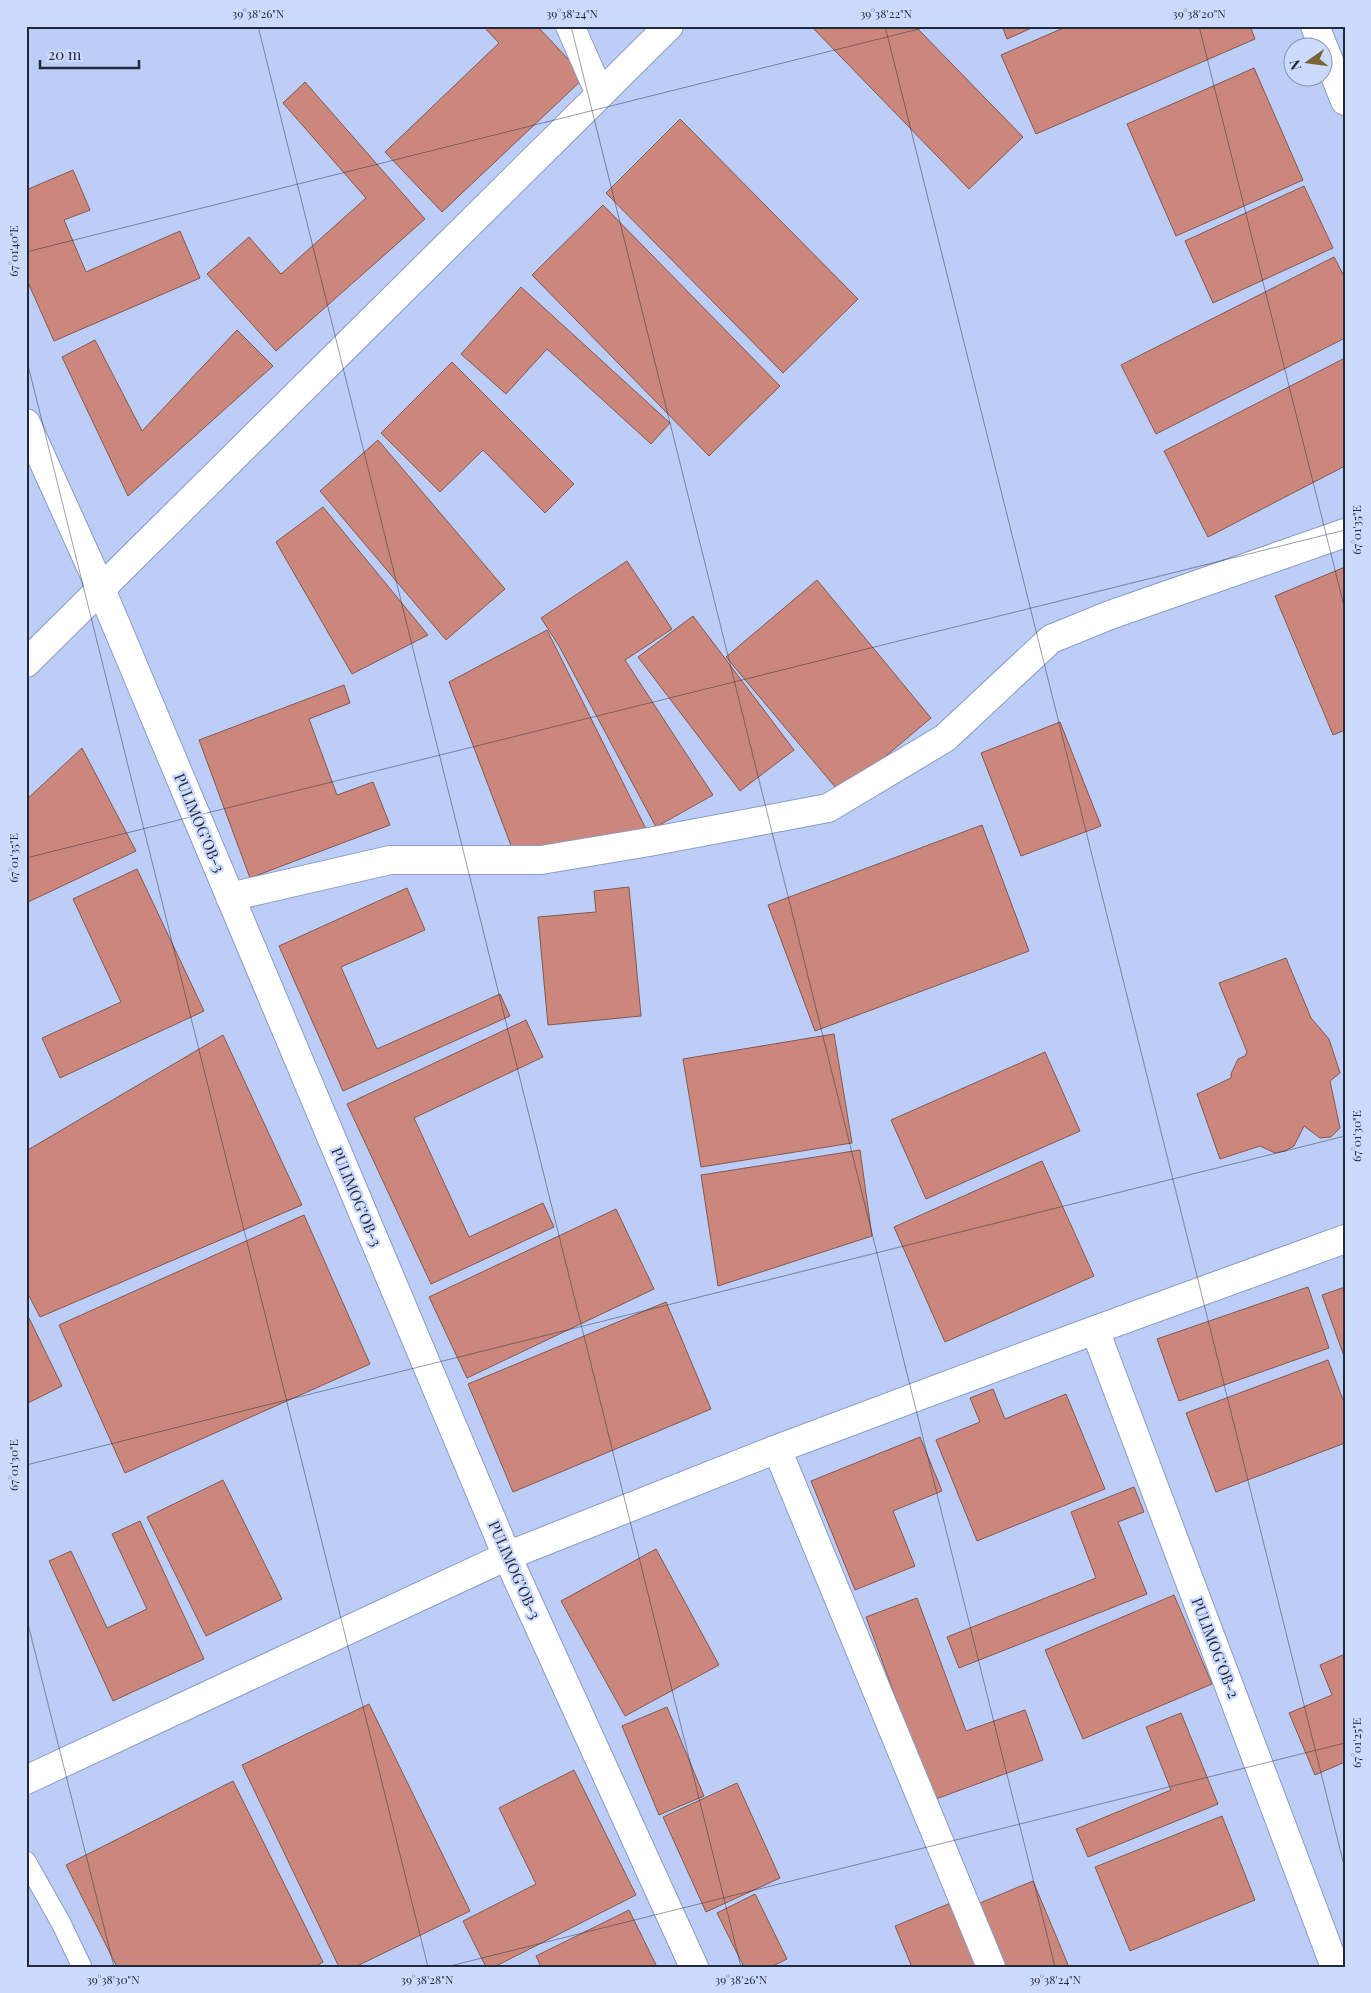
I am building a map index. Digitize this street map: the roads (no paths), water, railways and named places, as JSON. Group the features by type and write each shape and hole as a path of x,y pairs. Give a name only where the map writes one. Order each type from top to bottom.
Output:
{"street":[{"path":"570,26 600,94"},
{"path":"26,663 669,26"},
{"path":"1316,26 1345,101"},
{"name":"PULIMOG’OB-3","path":"26,423 101,589 507,1556 694,1967"},
{"path":"230,897 390,860 541,860 649,842 828,808 945,738 1051,639 1110,615 1345,533"},
{"path":"26,1780 507,1556 777,1449 1345,1239"},
{"name":"PULIMOG’OB-2","path":"1095,1330 1335,1967"},
{"path":"777,1449 991,1967"}],"lane":[{"path":"26,1861 61,1923 82,1967"}]}
